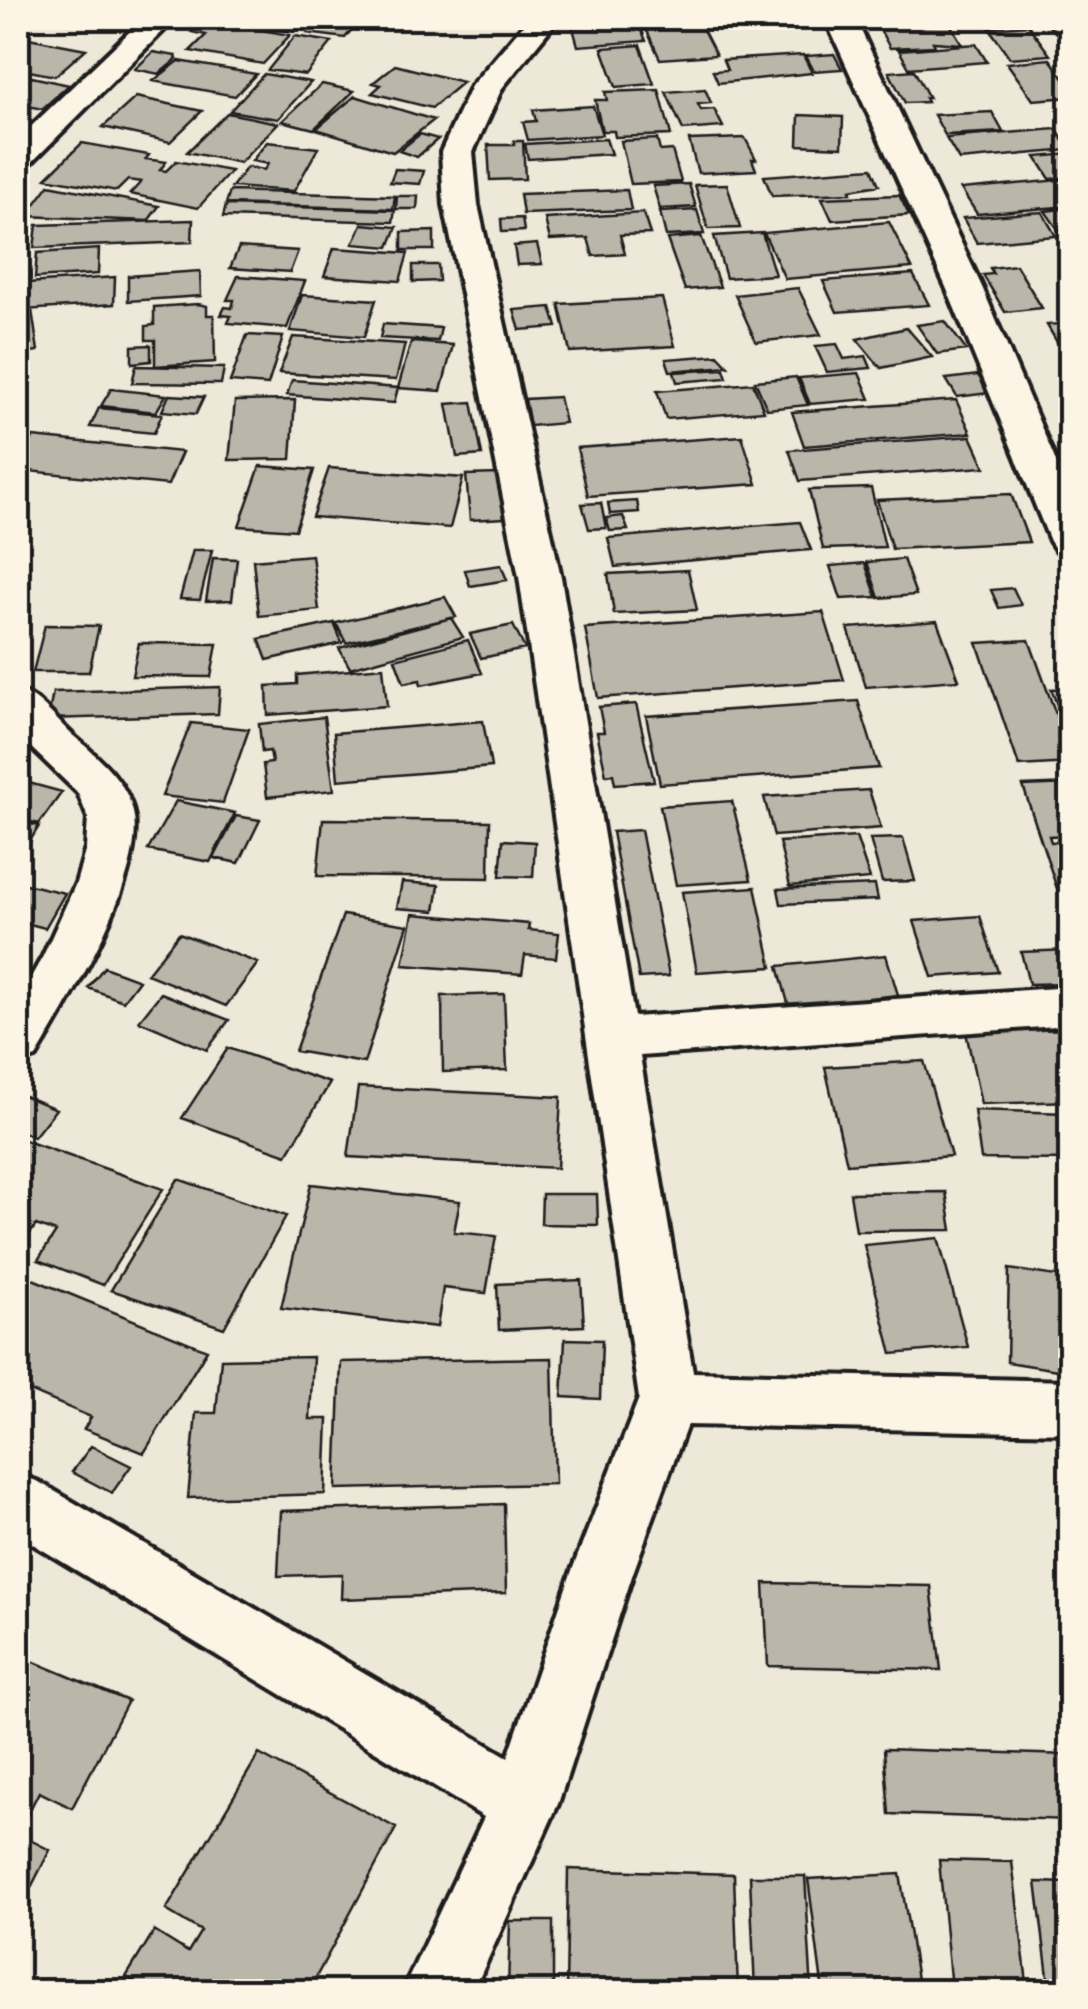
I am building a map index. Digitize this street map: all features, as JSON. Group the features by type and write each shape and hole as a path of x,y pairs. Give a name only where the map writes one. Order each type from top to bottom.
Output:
{"street":[{"path":"18,157 161,18"},
{"path":"437,1992 525,1804 602,1573 668,1398 540,577 461,205 457,152 487,86 544,18"},
{"path":"840,18 964,287 1070,541"},
{"path":"18,705 32,728 77,765 106,796 110,834 108,860 95,896 54,986 18,1043"},
{"path":"612,1038 1070,1006"},
{"path":"668,1398 1070,1407"},
{"path":"18,1502 525,1804"}],"building":[{"path":"211,18 306,18 294,32"},
{"path":"319,18 361,18 345,38 307,33"},
{"path":"637,18 646,41 578,46 571,21"},
{"path":"641,18 697,18 716,55 660,59"},
{"path":"711,18 810,18 812,22 715,28"},
{"path":"1070,18 1070,47 1043,20"},
{"path":"205,20 290,35 263,64 190,51 206,35 192,32"},
{"path":"950,24 962,44 933,42 935,46 890,48 879,28"},
{"path":"1028,25 1050,55 1010,58 989,28"},
{"path":"18,36 86,49 55,76 18,69"},
{"path":"295,36 332,42 306,75 268,70"},
{"path":"976,44 987,62 909,68 899,50"},
{"path":"640,45 654,84 616,87 602,48"},
{"path":"153,52 177,59 159,74 135,69"},
{"path":"834,54 842,69 814,71 806,56"},
{"path":"803,55 812,73 718,83 713,71 727,70 723,60"},
{"path":"1050,59 1070,87 1070,97 1033,100 1007,63"},
{"path":"179,61 256,74 235,96 153,81"},
{"path":"395,65 463,82 432,108 372,93 381,85 373,83"},
{"path":"914,70 929,98 925,98 927,102 905,103 889,72"},
{"path":"18,74 69,85 42,109 18,104"},
{"path":"264,74 311,82 278,119 230,111"},
{"path":"322,84 354,91 314,129 282,121"},
{"path":"705,89 711,103 698,104 701,110 714,109 723,127 683,130 666,92"},
{"path":"659,90 671,135 615,137 614,131 602,131 595,100 607,100 605,92"},
{"path":"355,96 434,120 393,152 316,129"},
{"path":"136,97 202,111 170,142 103,127"},
{"path":"593,106 602,135 528,140 523,122 536,121 533,110"},
{"path":"992,112 1003,132 945,135 934,115"},
{"path":"227,113 278,123 240,163 187,152"},
{"path":"799,115 843,117 842,147 798,145"},
{"path":"1056,129 1070,150 959,160 946,138"},
{"path":"420,134 438,139 417,157 399,151"},
{"path":"745,138 756,159 752,159 756,170 698,173 689,140"},
{"path":"606,139 611,154 528,159 525,144"},
{"path":"657,139 660,151 672,150 681,182 631,184 621,141"},
{"path":"514,141 523,141 525,179 490,180 488,145 514,145"},
{"path":"267,142 318,148 294,191 232,187 247,167 264,170 268,164 252,161"},
{"path":"82,143 149,155 146,159 166,162 160,170 166,171 176,161 231,171 198,208 130,194 141,182 128,180 117,191 46,178"},
{"path":"1070,154 1070,177 1050,179 1036,157"},
{"path":"872,168 879,185 850,190 851,193 772,196 764,176"},
{"path":"395,169 424,171 420,184 390,182"},
{"path":"1070,179 1070,206 977,214 961,189"},
{"path":"689,184 696,207 660,209 653,186"},
{"path":"727,184 740,228 708,229 695,185"},
{"path":"49,185 159,206 148,221 26,216"},
{"path":"627,190 631,210 523,214 520,194"},
{"path":"230,191 395,196 393,209 226,204"},
{"path":"899,195 909,215 832,220 822,198"},
{"path":"397,196 418,196 417,209 396,209"},
{"path":"226,205 395,210 393,222 223,217"},
{"path":"1070,208 1070,234 1062,235 1045,211"},
{"path":"697,210 704,234 666,236 660,212"},
{"path":"1042,212 1056,236 977,243 963,218"},
{"path":"643,213 650,234 620,235 625,254 593,256 588,238 550,240 545,219"},
{"path":"522,218 524,231 502,232 501,219"},
{"path":"193,220 192,242 34,248 37,225"},
{"path":"889,222 912,268 785,279 764,233"},
{"path":"362,224 397,227 389,247 353,244"},
{"path":"434,231 434,250 402,250 402,232"},
{"path":"762,233 775,275 726,278 714,236"},
{"path":"701,236 720,287 685,290 667,239"},
{"path":"537,244 542,264 517,265 514,246"},
{"path":"239,247 298,251 290,272 230,268"},
{"path":"334,248 408,253 400,281 324,276"},
{"path":"99,249 98,274 35,278 37,253"},
{"path":"413,265 438,265 439,281 413,282"},
{"path":"1016,265 1042,308 1005,312 983,275 993,274 990,268"},
{"path":"200,271 201,296 128,301 128,276"},
{"path":"913,274 929,305 837,312 823,281"},
{"path":"238,276 305,281 287,328 228,323 231,316 221,315 225,307 232,308 234,300 227,300"},
{"path":"115,277 114,304 25,310 28,283"},
{"path":"798,288 821,335 756,342 735,295"},
{"path":"302,295 376,300 364,337 290,331"},
{"path":"662,298 675,346 570,352 559,304"},
{"path":"207,306 207,315 214,315 215,362 155,366 155,340 146,340 146,326 154,325 154,307"},
{"path":"551,307 557,327 520,330 514,310"},
{"path":"32,310 38,351 18,354 18,312"},
{"path":"945,321 966,350 937,354 917,325"},
{"path":"1070,323 1070,356 1065,356 1047,325"},
{"path":"383,324 441,328 438,341 380,338"},
{"path":"907,328 932,357 881,368 857,339"},
{"path":"247,335 283,337 268,385 230,382"},
{"path":"293,337 405,344 396,380 279,373"},
{"path":"411,342 453,345 441,391 398,388"},
{"path":"837,344 844,359 866,356 871,368 827,372 815,346"},
{"path":"151,345 151,361 132,363 132,346"},
{"path":"718,355 728,366 670,371 666,359"},
{"path":"136,366 224,368 221,384 132,383"},
{"path":"724,369 727,378 677,382 674,372"},
{"path":"859,373 870,399 810,404 799,378"},
{"path":"978,375 989,393 957,397 946,379"},
{"path":"796,377 808,405 767,409 755,381"},
{"path":"292,380 398,388 394,403 287,395"},
{"path":"753,383 764,411 666,419 657,391"},
{"path":"111,389 166,395 156,412 101,406"},
{"path":"169,395 204,397 196,414 162,411"},
{"path":"559,397 565,423 530,426 525,399"},
{"path":"295,400 291,459 229,460 235,401"},
{"path":"956,400 971,433 804,446 792,412"},
{"path":"472,402 482,455 457,457 447,404"},
{"path":"99,408 162,414 154,433 90,427"},
{"path":"742,436 757,484 588,496 577,448"},
{"path":"971,436 985,467 800,481 789,450"},
{"path":"33,437 182,452 168,485 18,470"},
{"path":"260,466 314,470 295,530 239,526"},
{"path":"329,468 463,478 450,528 312,517"},
{"path":"499,474 504,518 470,520 466,475"},
{"path":"871,488 885,547 823,549 809,490"},
{"path":"1011,494 1029,542 892,549 877,500"},
{"path":"637,501 639,512 610,514 608,503"},
{"path":"601,503 606,528 589,529 582,504"},
{"path":"623,516 628,530 610,531 606,518"},
{"path":"800,522 811,550 615,567 608,538"},
{"path":"193,550 212,550 200,600 180,599"},
{"path":"312,555 319,610 259,616 253,560"},
{"path":"213,558 237,559 232,600 206,601"},
{"path":"903,559 916,595 879,598 867,562"},
{"path":"865,563 877,597 841,599 830,566"},
{"path":"501,565 507,580 470,586 465,570"},
{"path":"688,570 697,610 614,614 608,574"},
{"path":"1013,588 1021,605 999,608 991,590"},
{"path":"445,597 456,617 346,643 336,623"},
{"path":"823,612 844,680 598,698 585,628"},
{"path":"451,618 463,637 350,668 339,648"},
{"path":"937,621 959,680 866,687 848,628"},
{"path":"334,623 342,643 267,660 259,639"},
{"path":"45,625 99,626 89,672 33,672"},
{"path":"513,625 525,649 481,658 470,634"},
{"path":"468,640 482,673 421,685 420,680 404,683 395,659"},
{"path":"1029,640 1070,753 1070,763 1019,766 977,643"},
{"path":"139,643 217,644 211,677 132,676"},
{"path":"383,667 387,706 268,715 267,686 297,684 297,675"},
{"path":"220,687 218,714 48,719 53,692"},
{"path":"1070,688 1070,718 1062,718 1051,689"},
{"path":"858,701 879,768 660,784 646,716"},
{"path":"636,704 654,781 615,784 613,774 606,775 597,732 604,732 599,707"},
{"path":"324,717 334,790 267,797 263,764 272,763 270,751 262,752 259,724"},
{"path":"483,721 491,767 338,780 334,733"},
{"path":"191,723 249,729 223,803 162,796"},
{"path":"18,780 62,792 39,824 18,819"},
{"path":"1070,784 1070,835 1049,836 1051,842 1070,841 1070,928 1023,786"},
{"path":"869,790 881,828 774,836 764,797"},
{"path":"176,801 235,813 210,862 148,850"},
{"path":"732,801 751,880 676,885 660,806"},
{"path":"236,816 260,820 239,863 214,858"},
{"path":"323,819 490,821 489,878 317,876"},
{"path":"18,821 39,826 18,861"},
{"path":"641,830 669,976 639,978 612,832"},
{"path":"856,837 870,879 790,886 779,842"},
{"path":"903,838 915,881 882,882 870,839"},
{"path":"503,840 535,842 533,877 500,876"},
{"path":"402,882 439,885 435,911 397,908"},
{"path":"21,883 65,893 45,928 18,921"},
{"path":"875,885 878,900 781,904 778,889"},
{"path":"755,887 772,967 697,972 682,892"},
{"path":"413,914 529,924 528,930 559,933 556,958 525,955 522,974 403,965"},
{"path":"343,915 408,925 364,1063 295,1051"},
{"path":"980,916 998,972 932,977 914,921"},
{"path":"179,933 258,963 226,1006 147,974"},
{"path":"1069,950 1070,983 1029,984 1021,952"},
{"path":"886,955 898,995 789,1007 778,966"},
{"path":"104,967 139,980 123,1001 88,988"},
{"path":"161,993 229,1020 207,1050 139,1021"},
{"path":"504,994 507,1070 443,1072 442,996"},
{"path":"1070,1029 1070,1101 981,1104 966,1032"},
{"path":"228,1048 330,1083 287,1155 182,1118"},
{"path":"924,1061 951,1156 847,1164 825,1067"},
{"path":"358,1087 561,1097 557,1168 348,1157"},
{"path":"20,1094 56,1109 34,1137 18,1130"},
{"path":"974,1110 1067,1113 1070,1160 981,1159"},
{"path":"18,1138 163,1189 103,1285 38,1260 56,1232 36,1225 18,1251"},
{"path":"178,1179 286,1216 224,1328 111,1290"},
{"path":"311,1184 460,1201 454,1232 496,1236 486,1293 443,1288 437,1327 281,1308"},
{"path":"946,1192 952,1230 856,1231 850,1193"},
{"path":"542,1194 597,1194 598,1225 541,1224"},
{"path":"938,1238 968,1347 892,1354 864,1245"},
{"path":"1009,1269 1070,1278 1070,1372 1007,1362"},
{"path":"18,1273 207,1350 144,1453 84,1429 91,1417 18,1386"},
{"path":"581,1280 584,1326 499,1330 497,1284"},
{"path":"565,1339 602,1340 600,1399 562,1397"},
{"path":"313,1357 310,1419 328,1419 325,1494 188,1498 196,1413 216,1413 221,1359"},
{"path":"552,1358 555,1484 336,1489 341,1362"},
{"path":"91,1446 131,1466 112,1493 72,1472"},
{"path":"504,1504 506,1593 341,1599 342,1574 278,1576 281,1511"},
{"path":"764,1583 931,1586 941,1670 768,1666"},
{"path":"20,1656 128,1701 72,1808 39,1792 18,1833"},
{"path":"884,1749 1070,1755 1070,1820 889,1814"},
{"path":"259,1754 396,1828 308,1992 151,1992 126,1977 154,1931 188,1952 201,1931 166,1910"},
{"path":"18,1834 50,1850 18,1913"},
{"path":"939,1860 1012,1862 1028,1991 951,1989"},
{"path":"568,1869 734,1874 738,1992 566,1992"},
{"path":"900,1874 919,1992 823,1992 808,1879"},
{"path":"750,1876 805,1876 812,1992 755,1992"},
{"path":"1036,1882 1070,1883 1070,1992 1050,1992"},
{"path":"510,1921 553,1921 553,1992 508,1992"}]}
